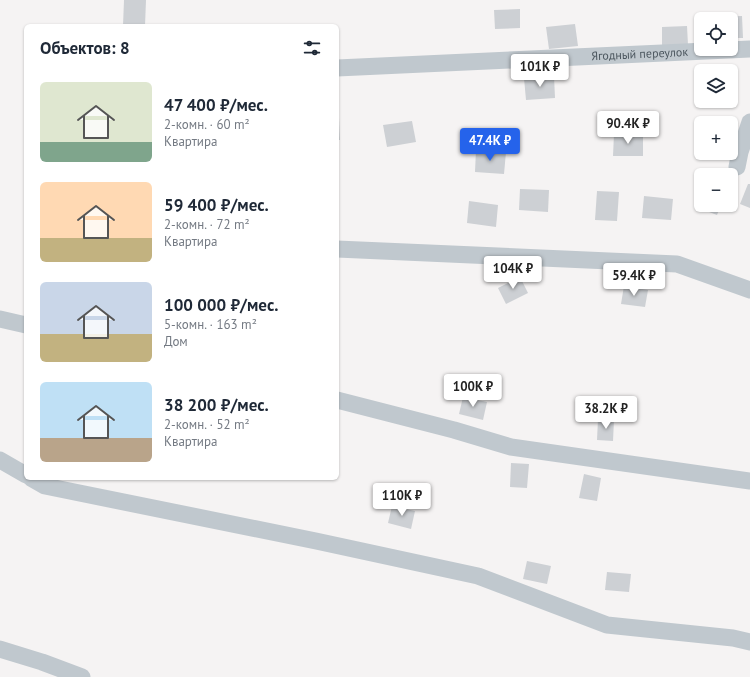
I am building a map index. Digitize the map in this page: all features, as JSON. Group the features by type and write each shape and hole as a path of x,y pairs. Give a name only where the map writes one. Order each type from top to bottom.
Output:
{"street":[{"name":"Ягодный переулок","path":"339,68 750,49"},
{"path":"737,167 740,152 750,122"},
{"path":"339,249 677,264 750,290"},
{"path":"0,319 24,325"},
{"path":"339,401 454,430 511,447 750,481"},
{"path":"0,460 24,474"},
{"path":"34,480 45,486 478,576 608,625 732,638 750,642"},
{"path":"0,649 42,662 82,677"}],"building":[{"path":"124,0 146,0 145,24 123,24"},
{"path":"520,9 520,28 495,29 494,10"},
{"path":"738,16 742,16 743,38 738,38"},
{"path":"575,24 578,46 549,49 546,27"},
{"path":"687,26 688,45 662,46 662,27"},
{"path":"554,76 555,98 526,100 524,78"},
{"path":"339,118 340,140 339,140"},
{"path":"412,121 416,142 387,147 383,125"},
{"path":"614,134 643,134 643,156 613,156"},
{"path":"476,150 506,152 504,174 475,172"},
{"path":"748,184 750,184 750,208 740,204"},
{"path":"520,189 549,190 548,212 519,210"},
{"path":"597,191 619,192 617,221 595,220"},
{"path":"644,196 673,199 671,220 642,218"},
{"path":"469,201 498,205 496,227 467,223"},
{"path":"709,212 718,212 717,215"},
{"path":"520,277 528,293 506,304 498,288"},
{"path":"624,286 648,290 645,307 621,304"},
{"path":"463,397 487,402 483,420 459,414"},
{"path":"598,419 614,420 613,441 597,440"},
{"path":"511,463 529,464 527,488 510,487"},
{"path":"584,474 601,478 597,501 579,498"},
{"path":"392,506 415,511 411,529 388,523"},
{"path":"527,561 551,566 547,584 523,579"},
{"path":"607,572 631,574 629,592 605,590"}]}
